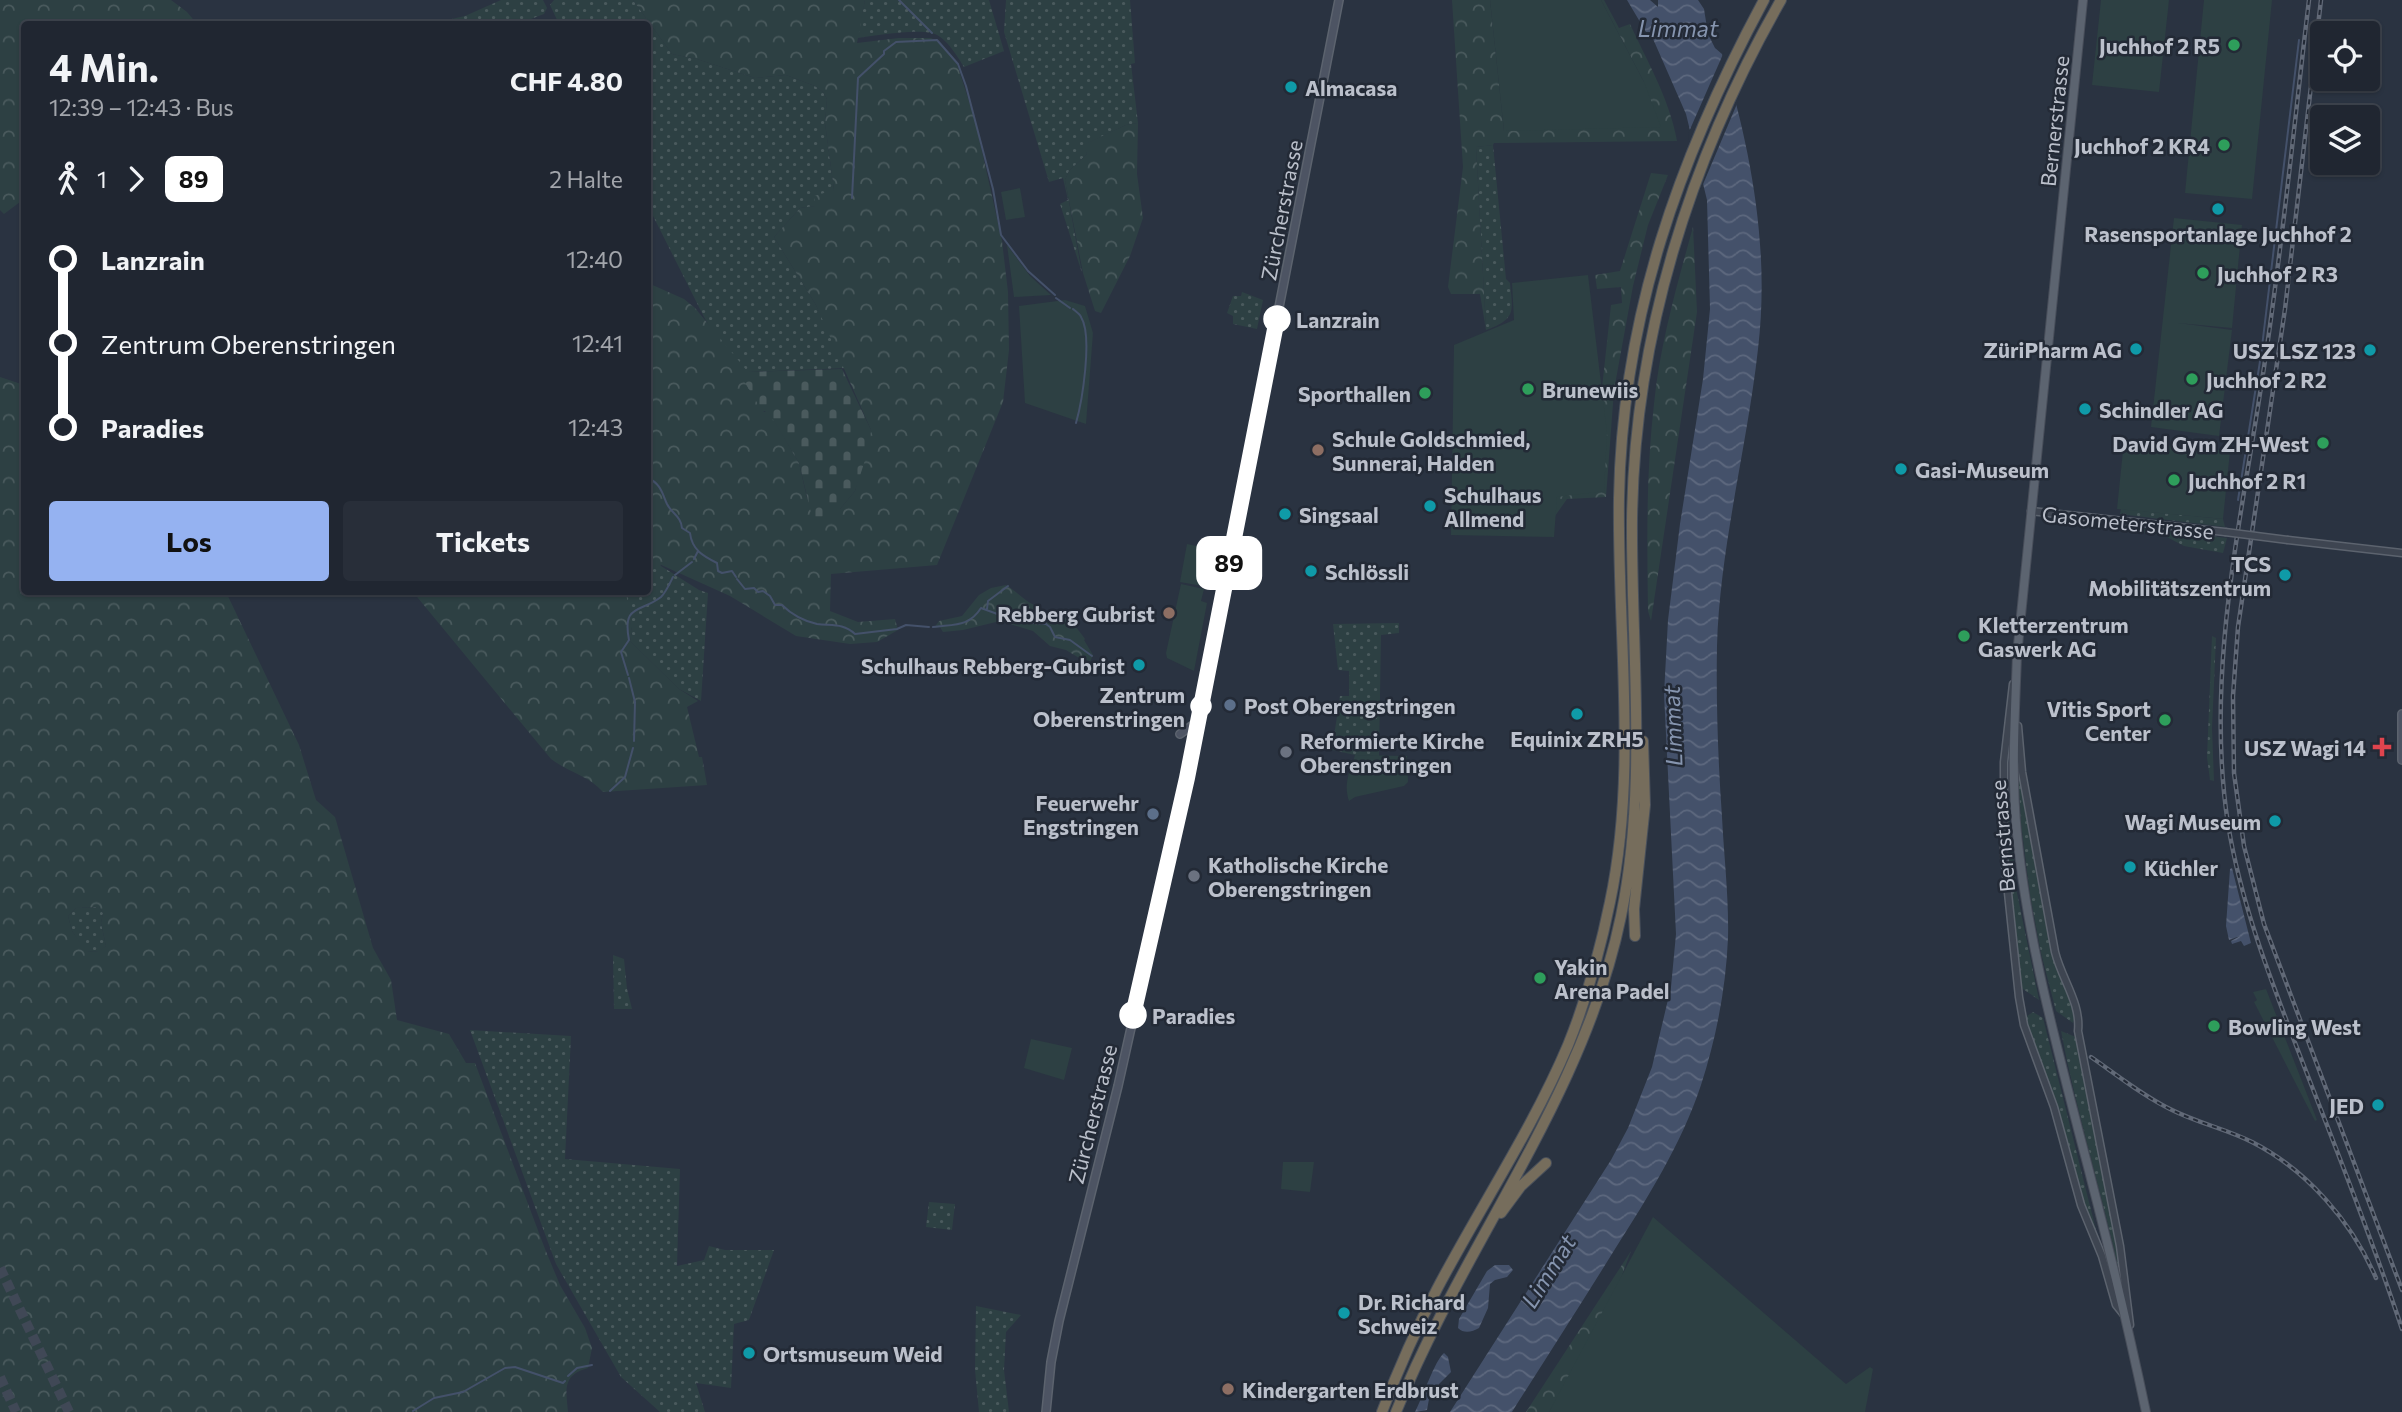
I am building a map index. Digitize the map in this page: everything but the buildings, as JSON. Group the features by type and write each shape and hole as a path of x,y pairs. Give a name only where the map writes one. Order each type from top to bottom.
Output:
{"highway":[{"path":"1382,1412 1408,1349 1437,1290 1520,1142 1554,1074 1586,996 1601,946 1615,872 1623,776 1619,520 1622,441 1632,360 1644,299 1675,194 1713,101 1764,0"},
{"path":"1396,1412 1425,1343 1472,1253 1530,1152 1568,1076 1598,1003 1615,945 1629,874 1636,801 1632,516 1637,422 1657,309 1682,219 1705,157 1781,0"},
{"path":"1634,604 1645,775 1644,823 1634,909 1635,936"},
{"path":"1472,1253 1521,1186 1546,1163"}],"main road":[{"name":"Zürcherstrasse","path":"1046,1412 1051,1362 1059,1321 1120,1077 1198,722 1339,0"},
{"name":"Bernerstrasse","path":"2059,245 2083,0"},
{"name":"Bernstrasse","path":"2059,245 2017,654 2013,764 2017,835 2035,955 2133,1348 2146,1412"},
{"path":"2402,714 2402,760"},
{"path":"1180,734 1198,722"}],"street":[{"name":"Gasometerstrasse","path":"2031,511 2402,553"},
{"path":"2017,654 2007,725 2003,798 2005,867 2019,997 2024,1025 2054,1107 2081,1205 2102,1256 2116,1305 2125,1316"},
{"path":"2016,681 2022,772 2055,952 2079,1017 2078,1031 2126,1281 2133,1348"}],"green space":[{"path":"0,0 171,0 187,12 194,21 21,21 21,201 4,214 0,210"},
{"path":"501,0 543,0 547,8 544,14 526,21 443,21 465,16"},
{"path":"554,0 633,0 648,21 558,21 550,5"},
{"path":"633,0 865,0 857,43 899,38 931,38 937,41 957,64 975,120 1002,241 1008,292 1009,350 1003,402 937,565 831,574 830,611 858,622 895,619 898,630 877,642 850,644 796,636 730,596 651,560 651,284 684,299 695,308 748,372 764,412 768,410 799,463 807,498 840,509 855,491 871,430 816,305 774,237 800,208 815,206 814,196 834,190 825,123 827,99 815,86 786,75 755,78 697,59 672,54 651,25 651,21 648,21"},
{"path":"865,0 989,0 1004,51 964,67 955,53 935,34 907,32 857,38"},
{"path":"1006,0 1130,0 1135,63 1131,64 1138,123 1126,125 1084,145 1087,154 1069,171 1065,180 1082,273 1060,204 1068,200 1063,178 1049,182 1004,32"},
{"path":"1452,0 1490,0 1504,131 1644,82 1601,0 1604,0 1619,28 1630,24 1664,96 1677,141 1494,143 1476,147 1486,330 1480,294 1451,294 1448,287 1463,167"},
{"path":"1490,0 1601,0 1644,82 1661,127 1504,131"},
{"path":"2101,0 2169,0 2159,92 2092,85"},
{"path":"2204,0 2272,0 2252,199 2185,193"},
{"path":"651,25 672,54 697,59 755,78 786,75 815,86 827,99 825,123 834,190 816,206 800,208 774,237 816,305 847,368 748,372 742,381 704,317 651,212"},
{"path":"1138,123 1137,174 1143,218 1130,256 1101,313 1095,311 1083,273 1065,180 1069,171 1087,154 1083,145 1126,125"},
{"path":"1493,145 1506,279 1510,283 1512,308 1508,318 1486,330 1476,147"},
{"path":"1651,173 1668,175 1648,225 1633,286 1614,390 1606,497 1567,499 1555,516 1530,399 1602,388 1611,305 1622,303 1621,287 1597,289 1595,275 1620,271"},
{"path":"1020,188 1025,217 1006,220 1001,192"},
{"path":"2174,218 2242,225 2232,328 2178,323 2232,330 2219,436 2151,427"},
{"path":"1693,227 1697,312 1651,621 1648,611 1648,507 1654,404 1665,337"},
{"path":"1007,245 1030,276 1051,295 1014,297"},
{"name":"Brunewiis","path":"1588,275 1607,433 1604,491 1557,497 1554,537 1451,535 1454,345 1514,320 1512,283"},
{"path":"1242,292 1263,300 1257,329 1233,324 1233,316 1227,313 1233,296 1241,296"},
{"path":"1065,300 1085,306 1093,333 1086,424 1025,403 1019,306"},
{"path":"842,369 871,430 869,448 855,491 840,509 813,521 799,463 768,411 762,411 743,379 748,372"},
{"path":"0,377 21,384 21,595 227,595 299,745 316,800 335,817 373,948 391,980 397,1020 449,1034 466,1063 475,1063 545,1249 560,1285 585,1328 592,1348 588,1368 574,1375 568,1384 568,1412 0,1412","holes":["99,907 103,913 101,923 106,946 99,951 87,952 72,931 68,916 76,908"]},
{"name":"Juchhof 2 R1","path":"2124,441 2230,451 2223,519 2117,509"},
{"path":"2121,509 2223,519 2225,527 2120,514"},
{"path":"2105,526 2227,538 2223,553 2184,546 2165,536"},
{"path":"1187,544 1216,550 1208,587 1180,582"},
{"path":"651,545 661,566 708,593 701,701 679,689 630,641 632,632 625,595 651,595"},
{"path":"1181,584 1204,589 1201,601 1207,603 1194,671 1167,658 1166,653"},
{"path":"1006,585 1030,603 1072,623 1093,655 1089,664 1066,650 1050,646 1033,631 1000,621 963,630 943,632 940,627 934,628 939,621 962,616 979,595 991,588"},
{"path":"415,595 626,595 632,632 630,641 679,689 698,701 687,707 699,757 702,757 707,785 603,792 551,759"},
{"path":"1399,623 1399,633 1381,635 1379,756 1332,750 1340,696 1349,696 1349,671 1338,670 1333,624"},
{"path":"2212,636 2216,638 2212,728 2214,781 2210,780 2207,757"},
{"path":"1355,755 1407,756 1408,782 1404,786 1355,797 1349,801 1347,783"},
{"path":"2018,772 2055,964 2072,1001 2075,1019 2073,1023 2056,1011 2041,953 2030,895"},
{"path":"2007,793 2017,893 2039,1000 2020,987 2022,985 2019,983 2007,866"},
{"path":"99,907 103,913 101,923 106,946 100,951 86,952 72,931 68,916 76,908"},
{"path":"613,955 624,959 632,1009 614,1009"},
{"path":"2266,989 2317,1120 2315,1121 2254,1002 2257,1000 2253,992"},
{"path":"2033,1012 2043,1018 2098,1238 2084,1205 2053,1096 2026,1025 2027,1016"},
{"path":"470,1030 571,1036 565,1159 680,1169 677,1266 704,1260 709,1246 725,1250 774,1250 749,1320 734,1324 731,1388 696,1383 705,1412 660,1412 621,1377 556,1264"},
{"path":"2061,1031 2076,1037 2119,1252 2121,1280 2075,1094"},
{"path":"1031,1039 1072,1048 1064,1080 1024,1068"},
{"path":"1283,1162 1314,1162 1310,1192 1281,1189"},
{"path":"929,1202 955,1204 952,1230 926,1227"},
{"path":"1653,1217 1846,1384 1870,1367 1873,1369 1865,1412 1549,1412"},
{"path":"1631,1251 1604,1324 1549,1412 1526,1412"},
{"path":"976,1306 1021,1315 1006,1332 1004,1370 1009,1412 979,1412 975,1370"}],"water":[{"name":"Limmat","path":"1627,0 1650,0 1658,7 1658,0 1698,0 1704,9 1708,34 1715,48 1722,54 1742,126 1760,237 1762,274 1758,349 1728,534 1717,646 1718,753 1728,908 1725,976 1711,1050 1684,1129 1651,1190 1589,1290 1512,1412 1450,1412 1611,1160 1628,1128 1652,1067 1671,987 1676,934 1664,694 1668,620 1703,379 1710,309 1707,200 1686,114 1650,32 1646,32"},
{"path":"2232,868 2251,943 2244,946 2241,941 2232,944 2231,941 2240,936 2229,940 2226,926"},
{"path":"1495,1265 1509,1265 1513,1270 1507,1277 1490,1284 1488,1308 1479,1328 1468,1332 1460,1330 1459,1319 1487,1271"},
{"path":"1444,1353 1448,1357 1451,1372 1439,1384 1440,1394 1429,1399 1427,1410 1415,1412 1433,1371"}],"pier":[{"path":"1724,52 1739,99 1701,189 1688,134"}],"waterway":[{"path":"899,0 932,33"},
{"path":"852,198 858,78 896,42 937,40 958,64 966,86 993,189 1001,235 1028,271 1055,295"},
{"path":"2238,500 2261,355 2299,40"},
{"path":"1056,298 1070,308"},
{"path":"1073,309 1081,317 1086,339 1083,385 1076,423"},
{"path":"651,480 658,486 682,528 690,533 696,548 717,563 718,571 732,571 736,577"},
{"path":"694,559 698,551"},
{"path":"675,575 692,562"},
{"path":"628,675 621,652 629,640 628,620 635,611 661,597 673,577"},
{"path":"737,579 745,589 763,591 775,605 782,605 803,619 842,627 855,634 897,629 906,625 929,627"},
{"path":"987,609 988,601 1008,586"},
{"path":"933,627 966,622 981,608 1000,615 1015,615 1034,623 1046,624 1055,637 1070,640 1092,656"},
{"path":"629,678 635,702 634,741"},
{"path":"610,791 625,777 633,748"},
{"path":"568,1376 577,1368 592,1365"},
{"path":"413,1411 434,1398 463,1392 505,1368 515,1367 563,1383 565,1381"}],"tunnel":[{"path":"0,1268 69,1412"},
{"path":"0,1377 16,1412"}],"railway":[{"path":"2309,0 2276,281 2229,598 2223,655 2222,768 2228,824 2240,883 2258,940 2402,1329"},
{"path":"2321,0 2285,309 2238,627 2233,696 2234,773 2244,846 2264,924 2402,1290"},
{"path":"2091,1057 2161,1104 2252,1142 2291,1167 2341,1218 2376,1278"}],"bus line":[{"name":"89","path":"1133,1015 1187,778 1277,319"}],"place":[{"name":"Juchhof 2 R5","path":"2234,45"},
{"name":"Almacasa","path":"1291,87"},
{"name":"Juchhof 2 KR4","path":"2224,145"},
{"name":"Rasensportanlage Juchhof 2","path":"2218,209"},
{"name":"Juchhof 2 R3","path":"2203,273"},
{"name":"Lanzrain","path":"1277,319"},
{"name":"ZüriPharm AG","path":"2136,349"},
{"name":"USZ LSZ 123","path":"2370,350"},
{"name":"Juchhof 2 R2","path":"2192,379"},
{"name":"Brunewiis","path":"1528,389"},
{"name":"Sporthallen","path":"1425,393"},
{"name":"Schindler AG","path":"2085,409"},
{"name":"David Gym ZH-West","path":"2323,443"},
{"name":"Schule Goldschmied, Sunnerai, Halden","path":"1318,450"},
{"name":"Gasi-Museum","path":"1901,469"},
{"name":"Juchhof 2 R1","path":"2174,480"},
{"name":"Schulhaus Allmend","path":"1430,506"},
{"name":"Singsaal","path":"1285,514"},
{"name":"Schlössli","path":"1311,571"},
{"name":"TCS Mobilitätszentrum","path":"2285,575"},
{"name":"Rebberg Gubrist","path":"1169,613"},
{"name":"Kletterzentrum Gaswerk AG","path":"1964,636"},
{"name":"Schulhaus Rebberg-Gubrist","path":"1139,665"},
{"name":"Post Oberengstringen","path":"1230,705"},
{"name":"Zentrum Oberenstringen","path":"1201,706"},
{"name":"Equinix ZRH5","path":"1577,714"},
{"name":"Vitis Sport Center","path":"2165,720"},
{"name":"USZ Wagi 14","path":"2382,747"},
{"name":"Reformierte Kirche Oberenstringen","path":"1286,752"},
{"name":"Feuerwehr Engstringen","path":"1153,814"},
{"name":"Wagi Museum","path":"2275,821"},
{"name":"Küchler","path":"2130,867"},
{"name":"Katholische Kirche Oberengstringen","path":"1194,876"},
{"name":"Yakin Arena Padel","path":"1540,978"},
{"name":"Paradies","path":"1133,1015"},
{"name":"Bowling West","path":"2214,1026"},
{"name":"JED","path":"2378,1105"},
{"name":"Dr. Richard Schweiz","path":"1344,1313"},
{"name":"Ortsmuseum Weid","path":"749,1353"},
{"name":"Kindergarten Erdbrust","path":"1228,1389"}]}
